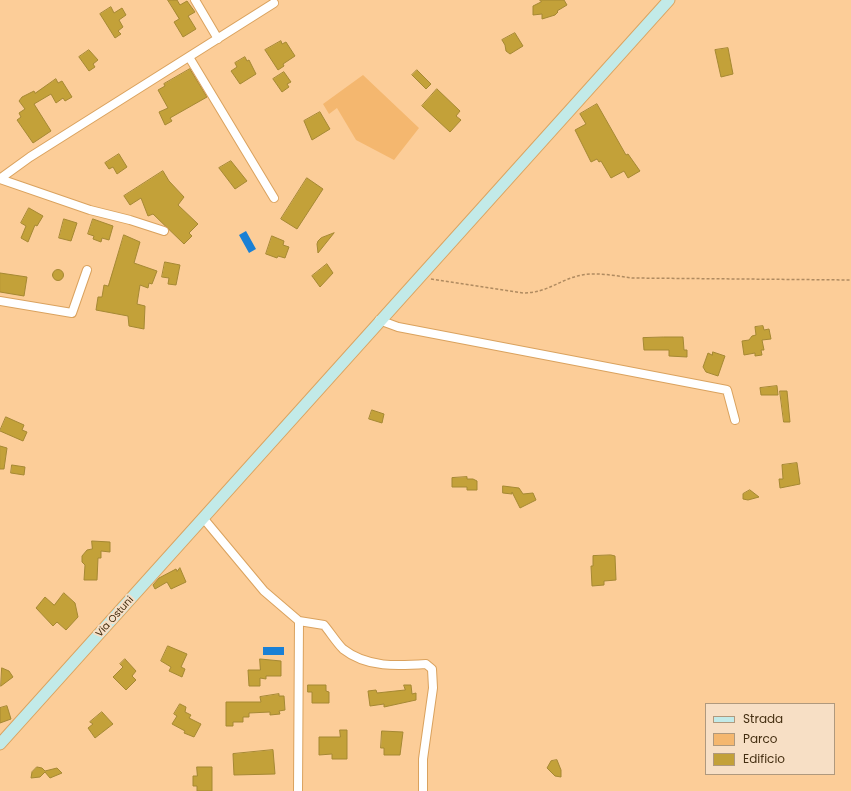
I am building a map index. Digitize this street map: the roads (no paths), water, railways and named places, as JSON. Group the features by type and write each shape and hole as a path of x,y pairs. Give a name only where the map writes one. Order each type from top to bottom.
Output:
{"main road":[{"name":"Via Ostuni","path":"0,744 240,479 379,320 422,275 669,0"}],"street":[{"path":"195,0 218,39"},
{"path":"0,178 30,157 274,3"},
{"path":"189,57 274,198"},
{"path":"0,178 90,210 130,220 164,231"},
{"path":"0,301 72,313 87,270"},
{"path":"379,320 398,327 727,390 735,420"},
{"path":"204,519 264,590 299,621 324,625 343,648 356,657 376,664 426,664 432,669 433,688 423,759 423,791"},
{"path":"298,791 299,621"}],"water":[{"path":"246,231 256,249 249,253 239,235"},
{"path":"263,647 284,647 284,655 263,655"}]}
